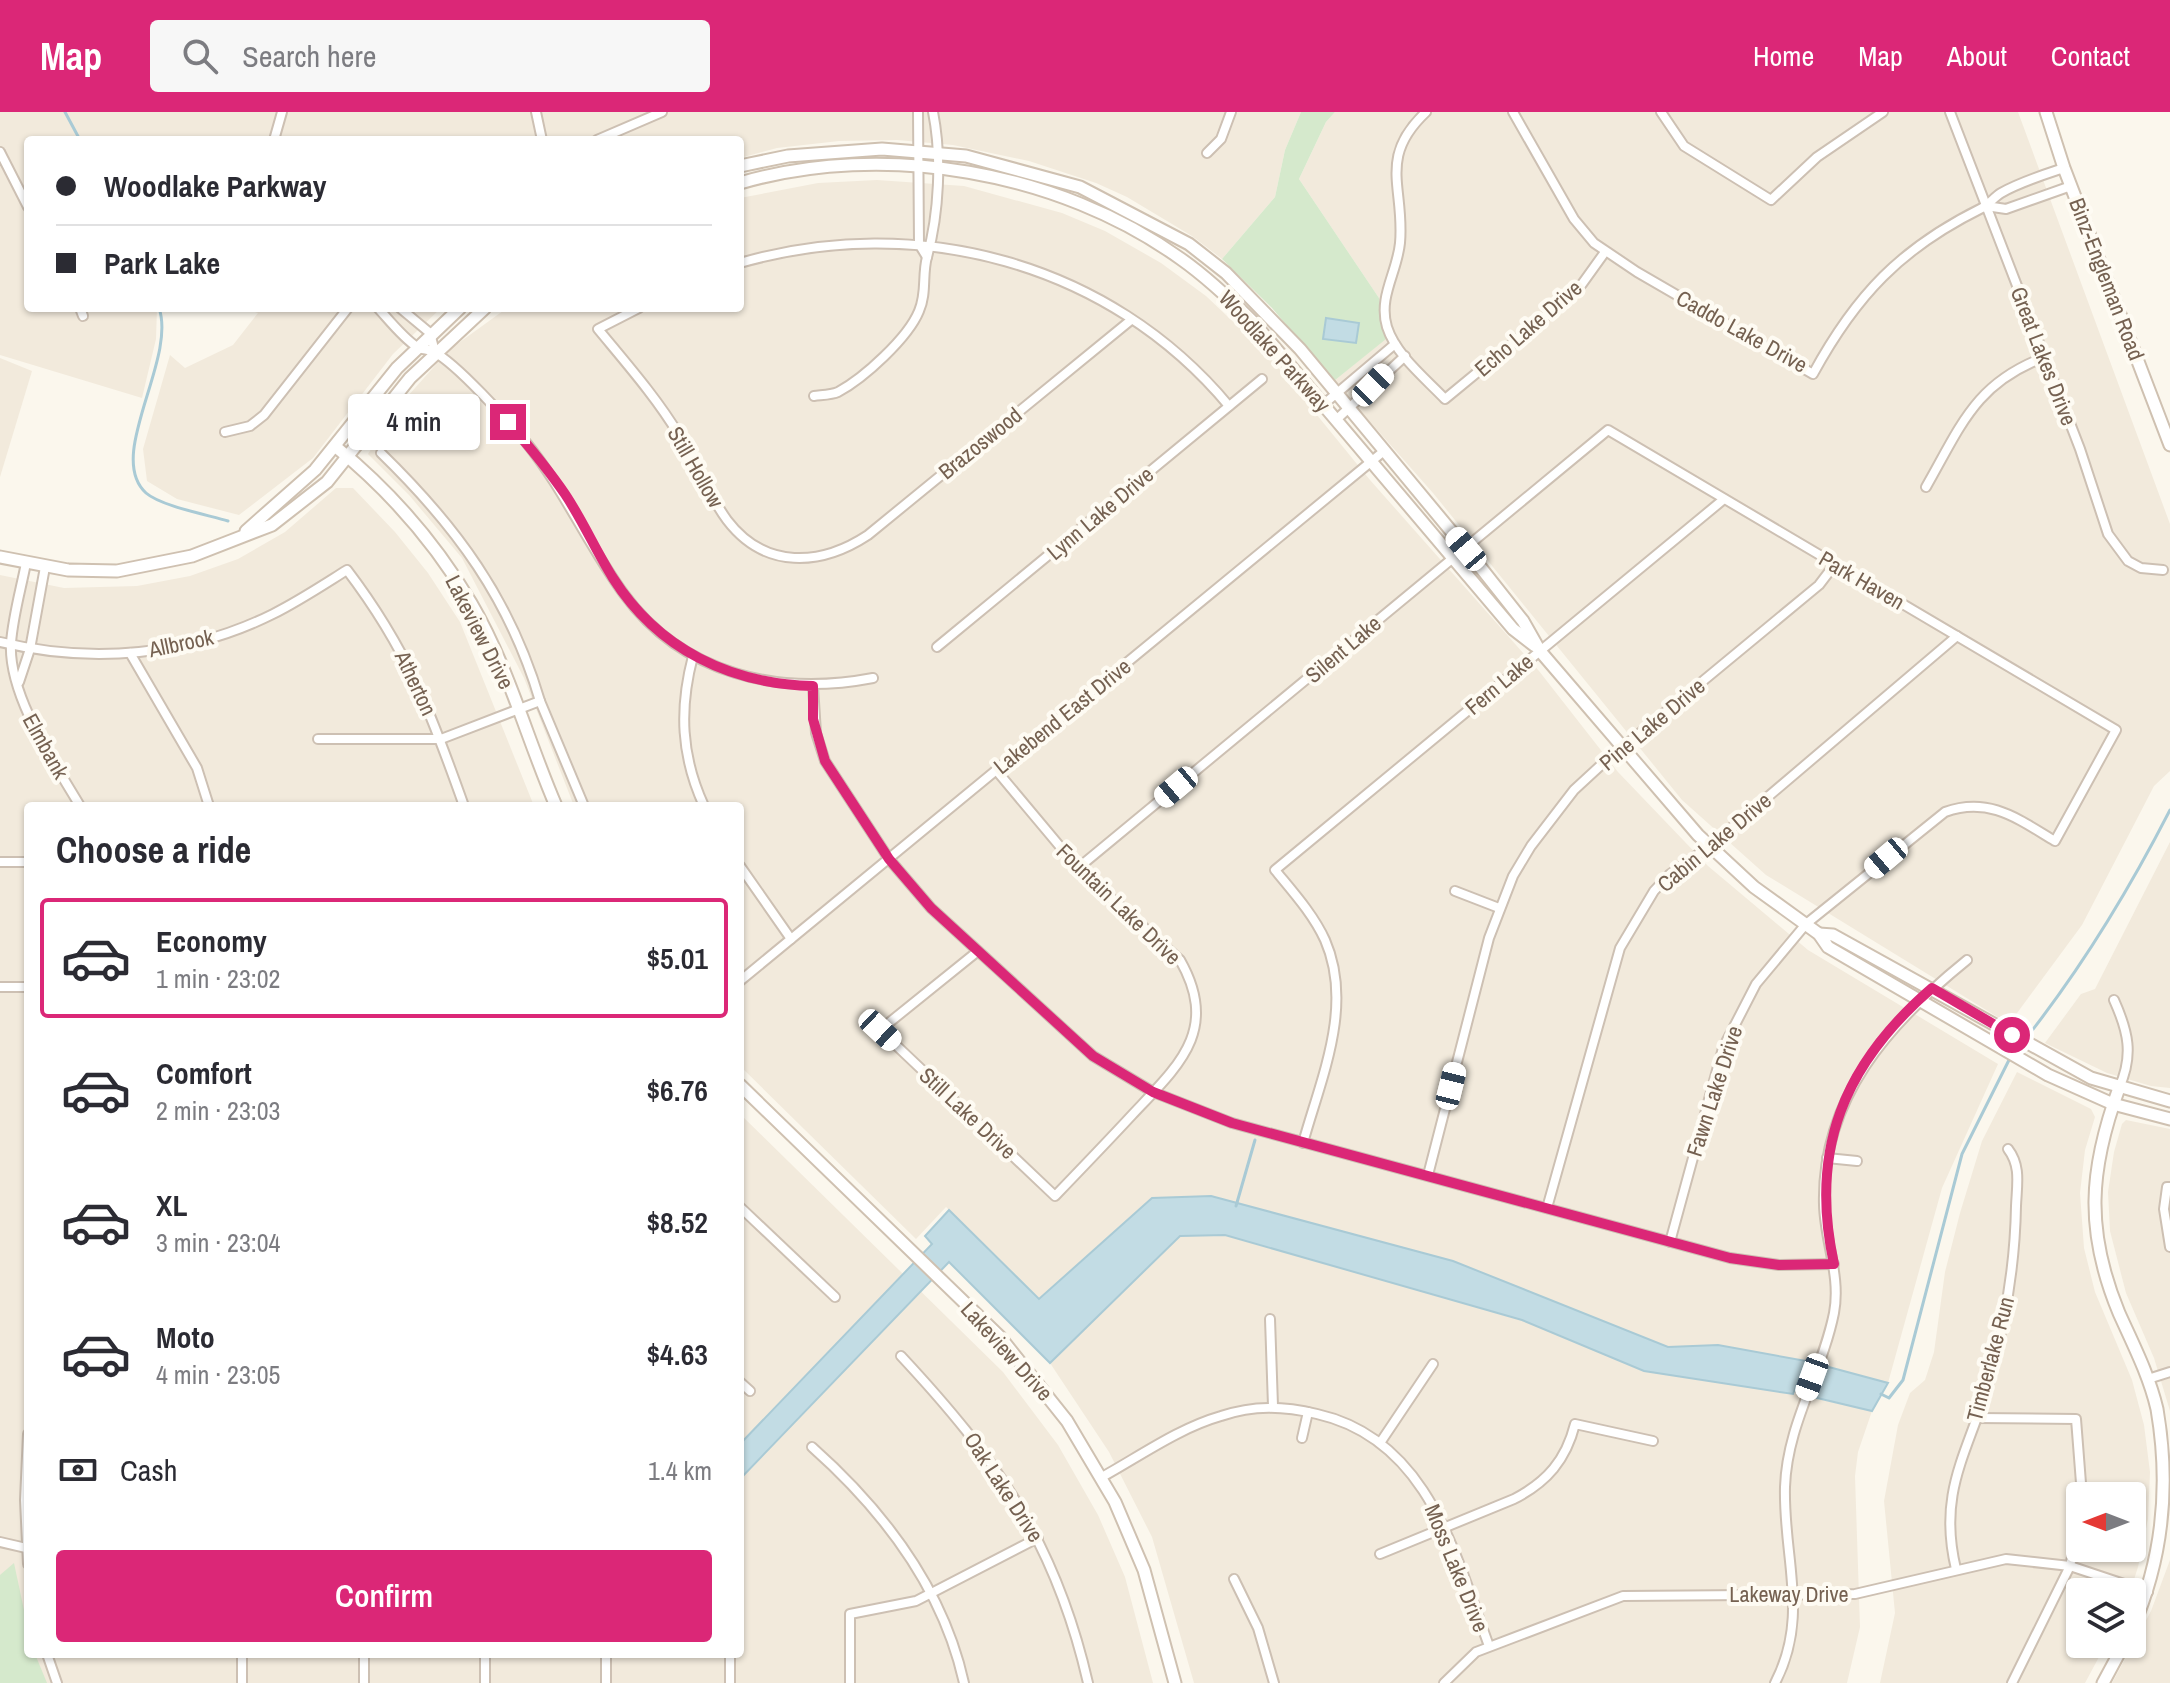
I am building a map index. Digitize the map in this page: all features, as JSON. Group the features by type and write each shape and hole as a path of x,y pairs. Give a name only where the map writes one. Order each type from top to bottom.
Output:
{"street":[{"path":"275,136 282,112"},
{"path":"536,112 541,136"},
{"path":"606,136 662,112"},
{"path":"1207,153 1221,139 1231,112"},
{"path":"1337,419 1405,356 1395,344 1387,326 1384,300 1400,246 1395,164 1407,131 1426,112"},
{"name":"Caddo Lake Drive","path":"1513,112 1574,219 1605,252 1813,374 1847,318 1888,269 1952,222 1986,206 2001,193 2064,168"},
{"path":"1661,112 1684,146 1771,200 1817,157 1883,112"},
{"name":"Great Lakes Drive","path":"1950,112 2115,547 2128,561 2141,568 2163,570"},
{"name":"Binz-Engleman Road","path":"2046,112 2064,168 2170,445"},
{"path":"814,396 836,393 910,330 924,300 927,257 933,245 937,169 934,114 917,114 915,151 919,244 927,257"},
{"name":"Woodlake Parkway","path":"744,165 832,151 936,152 978,158 1041,173 1102,196 1163,229 1226,273 1268,312 1466,549 1523,621 1540,651"},
{"path":"0,152 24,199"},
{"name":"Woodlake Parkway","path":"744,182 834,167 937,169 1036,189 1084,207 1142,235 1179,258 1225,294 1291,363 1513,629 1540,651 1710,846 1754,887 1819,934 1828,947 2021,1060 2086,1095 2170,1119"},
{"path":"2022,184 2028,202"},
{"name":"Caddo Lake Drive","path":"1986,206 2006,209 2071,186"},
{"path":"917,205 935,206"},
{"path":"744,262 824,245 888,241 975,252 1036,270 1107,302 1184,360 1229,406"},
{"name":"Echo Lake Drive","path":"1405,356 1445,399 1573,293 1605,252"},
{"path":"225,432 250,426 264,415 345,312"},
{"path":"382,312 417,347 435,352 491,404 525,441 565,494 611,576 640,613 693,656 762,682 813,686 873,678"},
{"path":"392,321 399,312"},
{"path":"405,312 430,333 435,352"},
{"path":"243,534 291,494 336,447 417,347 455,312"},
{"path":"0,557 45,567 90,572 141,568 192,556 272,525 327,482 435,352 480,312"},
{"name":"Still Hollow","path":"631,312 598,329 662,409 735,530 755,545 775,554 802,559 824,557"},
{"name":"Brazoswood","path":"824,557 844,551 868,535 1131,320"},
{"path":"1324,404 1395,344"},
{"path":"1926,487 1986,391 2013,369 2045,357"},
{"path":"1361,371 1373,385"},
{"name":"Lynn Lake Drive","path":"937,647 1262,379"},
{"name":"Park Haven","path":"1608,430 2116,730 2055,841"},
{"name":"Silent Lake","path":"1078,868 1608,430"},
{"name":"Lakeview Drive","path":"336,447 388,494 438,551 472,605 554,802"},
{"name":"Lakebend East Drive","path":"744,978 1384,451"},
{"path":"381,453 439,513 492,584 518,637 540,701 582,802"},
{"name":"Fern Lake","path":"1303,1143 1336,1020 1336,978 1327,946 1312,916 1275,870 1724,499"},
{"name":"Elmbank","path":"26,563 11,645 19,683 29,718 78,802"},
{"name":"Pine Lake Drive","path":"1428,1175 1499,908 1513,876 1551,817 1574,790 1622,747 1819,585 1835,564"},
{"path":"19,683 30,649 45,567"},
{"name":"Allbrook","path":"0,642 73,654 130,653 177,647 238,629 273,614 347,570"},
{"name":"Atherton","path":"347,570 382,616 409,662 463,802"},
{"name":"Cabin Lake Drive","path":"1547,1208 1620,948 1654,891 1669,875 1710,846 1957,636"},
{"path":"130,653 197,768 208,802"},
{"path":"693,656 685,691 683,730 689,769 702,802"},
{"path":"813,686 813,719 825,761 889,859 931,908 1093,1056 1153,1092 1215,1118 1747,1262 1834,1264"},
{"path":"318,739 441,739 540,701"},
{"name":"Fountain Lake Drive","path":"996,770 1078,868 1166,944 1180,960 1192,985 1196,1014 1191,1042 1177,1067 1055,1196"},
{"name":"Fawn Lake Drive","path":"1670,1242 1723,1048 1756,984 1806,924 1932,820 1953,809 1990,806 2055,841"},
{"path":"0,862 24,862"},
{"path":"744,872 791,939"},
{"path":"1455,891 1499,908"},
{"name":"Woodlake Parkway","path":"1819,934 1833,935 2037,1049 2119,1088 2170,1101"},
{"name":"Still Lake Drive","path":"978,951 880,1030 1055,1196"},
{"path":"1775,1683 1793,1632 1795,1595 1785,1513 1786,1479 1800,1409 1833,1316 1836,1297 1834,1264 1825,1225 1827,1158 1833,1124 1851,1086 1918,1000 1967,960"},
{"path":"0,987 24,987"},
{"path":"2114,1000 2127,1030 2129,1057 2096,1168 2095,1235 2100,1261 2148,1379 2164,1441 2166,1471 2161,1540 2146,1597"},
{"name":"Lakeview Drive","path":"744,1089 1024,1364 1067,1421 1102,1477 1144,1570 1175,1683"},
{"name":"Timberlake Run","path":"1956,1569 1950,1536 1951,1495 1998,1346 2014,1260 2018,1162 2008,1149"},
{"path":"1827,1158 1857,1161"},
{"path":"2168,1187 2164,1209 2170,1247"},
{"path":"744,1211 835,1297"},
{"path":"1270,1319 1273,1406"},
{"name":"Oak Lake Drive","path":"901,1356 975,1437 996,1466 1038,1538 1069,1610 1088,1683"},
{"path":"1380,1443 1433,1364"},
{"path":"2148,1379 2170,1372"},
{"path":"744,1386 750,1391"},
{"name":"Moss Lake Drive","path":"1102,1477 1217,1417 1273,1406 1343,1422 1380,1443 1423,1487 1445,1529 1489,1646"},
{"path":"1302,1438 1308,1412"},
{"path":"1977,1418 2076,1419 2081,1482"},
{"path":"1380,1554 1514,1499 1545,1479 1565,1454 1575,1424 1653,1441"},
{"path":"812,1447 868,1502 917,1566 952,1638 964,1683"},
{"path":"850,1683 850,1614 899,1607 1038,1538"},
{"path":"0,1542 24,1548"},
{"name":"Lakeway Drive","path":"1444,1683 1459,1664 1489,1646 1623,1596 1869,1592 2006,1559 2070,1566 2148,1592"},
{"path":"2012,1683 2071,1562"},
{"path":"1234,1579 1258,1628 1274,1683"},
{"path":"48,1658 57,1683"},
{"path":"242,1658 242,1683"},
{"path":"364,1658 364,1683"},
{"path":"485,1658 485,1683"},
{"path":"606,1658 606,1683"},
{"path":"730,1658 730,1683"},
{"path":"2103,1683 2116,1658"}],"shaded area":[{"path":"0,112 1301,112 1285,150 1275,197 1222,259 1192,236 1127,197 1096,183 1029,161 953,145 897,140 839,141 777,148 744,157 744,136 24,136 24,312 157,312 156,339 142,398 0,355"},
{"path":"1335,112 2018,112 2170,524 2170,771 2154,786 2082,925 2009,1024 1766,875 1682,800 1433,493 1334,381 1386,338 1379,298 1299,179 1326,122"},
{"path":"877,180 964,186 1062,213 1105,231 1161,263 1206,296 1268,355 1370,480 1539,671 1618,772 1708,866 1808,950 1998,1064 1942,1188 1888,1383 1805,1361 1718,1345 1668,1347 1453,1261 1152,1198 1040,1299 946,1207 916,1239 744,1070 744,802 572,802 524,678 462,558 409,495 368,454 398,407 449,350 501,312 744,312 744,197 818,183"},
{"path":"255,312 437,312 393,354 313,458 239,515 177,499 147,481 143,449 170,355 185,368 233,345 258,313"},
{"path":"0,358 32,371 0,477"},
{"path":"336,488 353,488 395,532 428,573 460,622 532,802 24,802 24,1658 744,1658 744,1118 1003,1372 1058,1445 1098,1515 1125,1577 1153,1683 0,1683 0,575 64,588 137,586 190,576 238,559 285,532"},
{"path":"2170,842 2170,1088 2151,1086 2107,1073 2045,1043 2081,994 2095,989"},
{"path":"2017,1072 2091,1109 2095,1117 2085,1150 2080,1193 2084,1248 2095,1292 2132,1380 2144,1425 2150,1472 2146,1529 2146,1482 2066,1482 2066,1562 2139,1562 2134,1578 2066,1578 2066,1658 2098,1658 2085,1683 1880,1683 1895,1613 1884,1501 1898,1425 1910,1393 1925,1380 1934,1352 1945,1272 1982,1141"},
{"path":"2126,1120 2170,1129 2170,1411 2154,1358 2126,1293 2110,1231 2108,1192 2114,1152"},
{"path":"1225,1235 1522,1320 1644,1371 1759,1386 1872,1411 1858,1452 1855,1476 1860,1627 1847,1683 1194,1683 1152,1537 1109,1452 1050,1363 1180,1236"},
{"path":"2170,1560 2170,1683 2112,1683 2126,1658 2146,1658 2146,1620"}],"green space":[{"path":"1301,112 1335,112 1326,122 1299,179 1379,298 1386,339 1334,381 1272,308 1222,259 1275,197 1285,150"},
{"path":"14,1563 24,1610 24,1658 37,1658 47,1683 0,1683 0,1575"}],"water":[{"path":"1326,318 1359,323 1356,343 1323,339"},
{"path":"1211,1196 1453,1261 1668,1347 1718,1345 1806,1361 1793,1394 1644,1371 1522,1320 1225,1235 1180,1236 1050,1363 949,1262 744,1475 744,1440 932,1244 925,1236 949,1210 1039,1299 1152,1198"},
{"path":"1825,1366 1888,1383 1872,1411 1813,1397"}],"waterway":[{"path":"65,112 78,136"},
{"path":"160,312 162,329 159,354 133,456 136,477 153,498 228,521"},
{"path":"2027,1037 2104,927 2170,810"},
{"path":"1881,1394 1889,1398 1903,1380 1962,1154 2010,1058"},
{"path":"1236,1206 1255,1140"}],"route":[{"path":"508,422 565,494 611,576 640,613 675,645 717,668 762,682 813,686 813,719 825,761 873,837 931,908 1052,1022 1093,1056 1167,1099 1232,1123 1730,1258 1779,1265 1834,1264 1825,1225 1827,1158 1833,1124 1863,1067 1918,1000 1932,988 2012,1035"}]}
